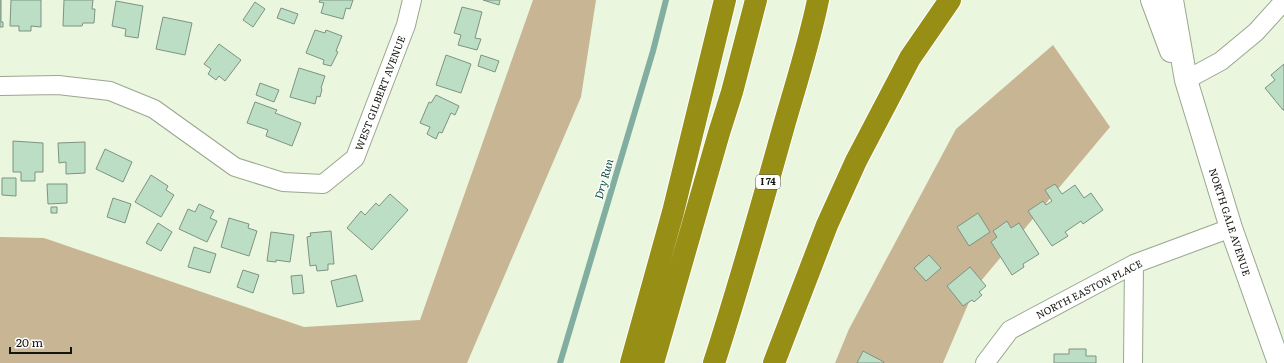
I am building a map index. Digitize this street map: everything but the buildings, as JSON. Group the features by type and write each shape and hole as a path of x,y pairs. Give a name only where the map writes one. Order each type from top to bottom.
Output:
{"highway":[{"path":"631,363 673,212 724,0"},
{"path":"653,363 732,92 756,0"},
{"name":"I 74","path":"714,363 736,295 818,0"},
{"path":"774,363 828,224 856,161 910,58 950,0"}],"main road":[{"name":"NORTH GALE AVENUE","path":"1152,0 1168,45 1186,80"},
{"name":"NORTH GALE AVENUE","path":"1172,0 1186,80 1231,228 1279,363"}],"street":[{"name":"WEST GILBERT AVENUE","path":"0,86 58,85 110,91 154,109 235,167 282,182 322,184 355,158 406,25 412,0"},
{"path":"1186,80 1222,61 1256,32 1284,1"},
{"name":"NORTH EASTON PLACE","path":"985,363 1010,330 1134,264 1231,228"},
{"path":"1133,363 1134,264"}],"shaded area":[{"path":"533,0 596,0 581,97 467,363 0,363 0,237 44,238 304,327 420,320"},
{"path":"1053,45 1110,127 975,288 943,363 835,363 849,329 956,129"}],"waterway":[{"name":"Dry Run","path":"560,363 653,51 666,0"}]}
